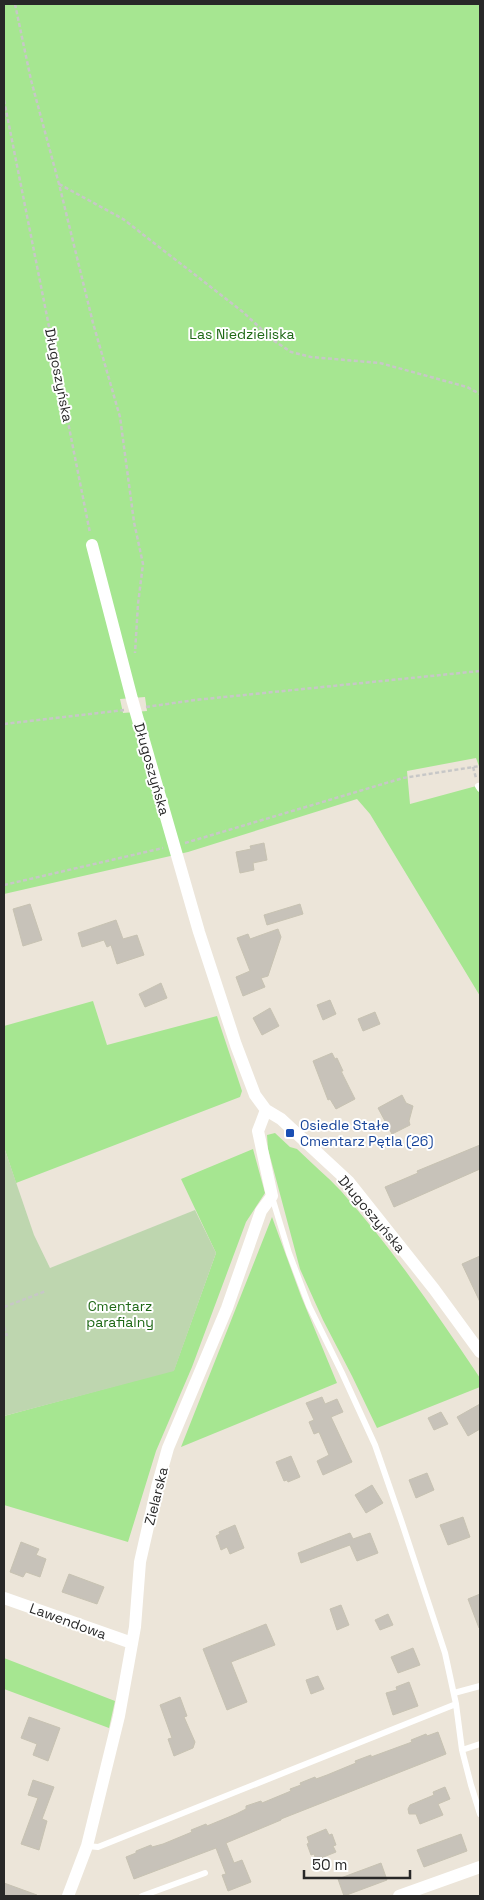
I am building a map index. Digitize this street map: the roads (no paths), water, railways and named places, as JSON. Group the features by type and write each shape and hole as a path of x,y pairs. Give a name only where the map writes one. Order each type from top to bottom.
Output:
{"street":[{"name":"Długoszyńska","path":"92,545 134,709 199,932 236,1045 255,1095 266,1110 281,1119 349,1182 434,1289 480,1352"},
{"path":"266,1110 258,1131 272,1196"},
{"name":"Zielarska","path":"68,1896 87,1846 119,1716 135,1627 140,1562 156,1487 168,1448 227,1308 261,1211 272,1196"},
{"name":"Lawendowa","path":"4,1598 132,1643"},
{"path":"399,1896 480,1867"}],"lane":[{"path":"272,1196 289,1252 309,1306 375,1445 445,1653 456,1704 462,1750 470,1785 480,1814"},
{"path":"454,1693 480,1686"},
{"path":"87,1846 98,1846 456,1704"},
{"path":"462,1750 480,1744"},
{"path":"142,1896 205,1873"}],"place":[{"name":"Osiedle Stałe Cmentarz Pętla (26)","path":"290,1133"}],"park label":[{"name":"Las Niedzieliska","path":"242,334"},
{"name":"Cmentarz parafialny","path":"120,1314"}]}
